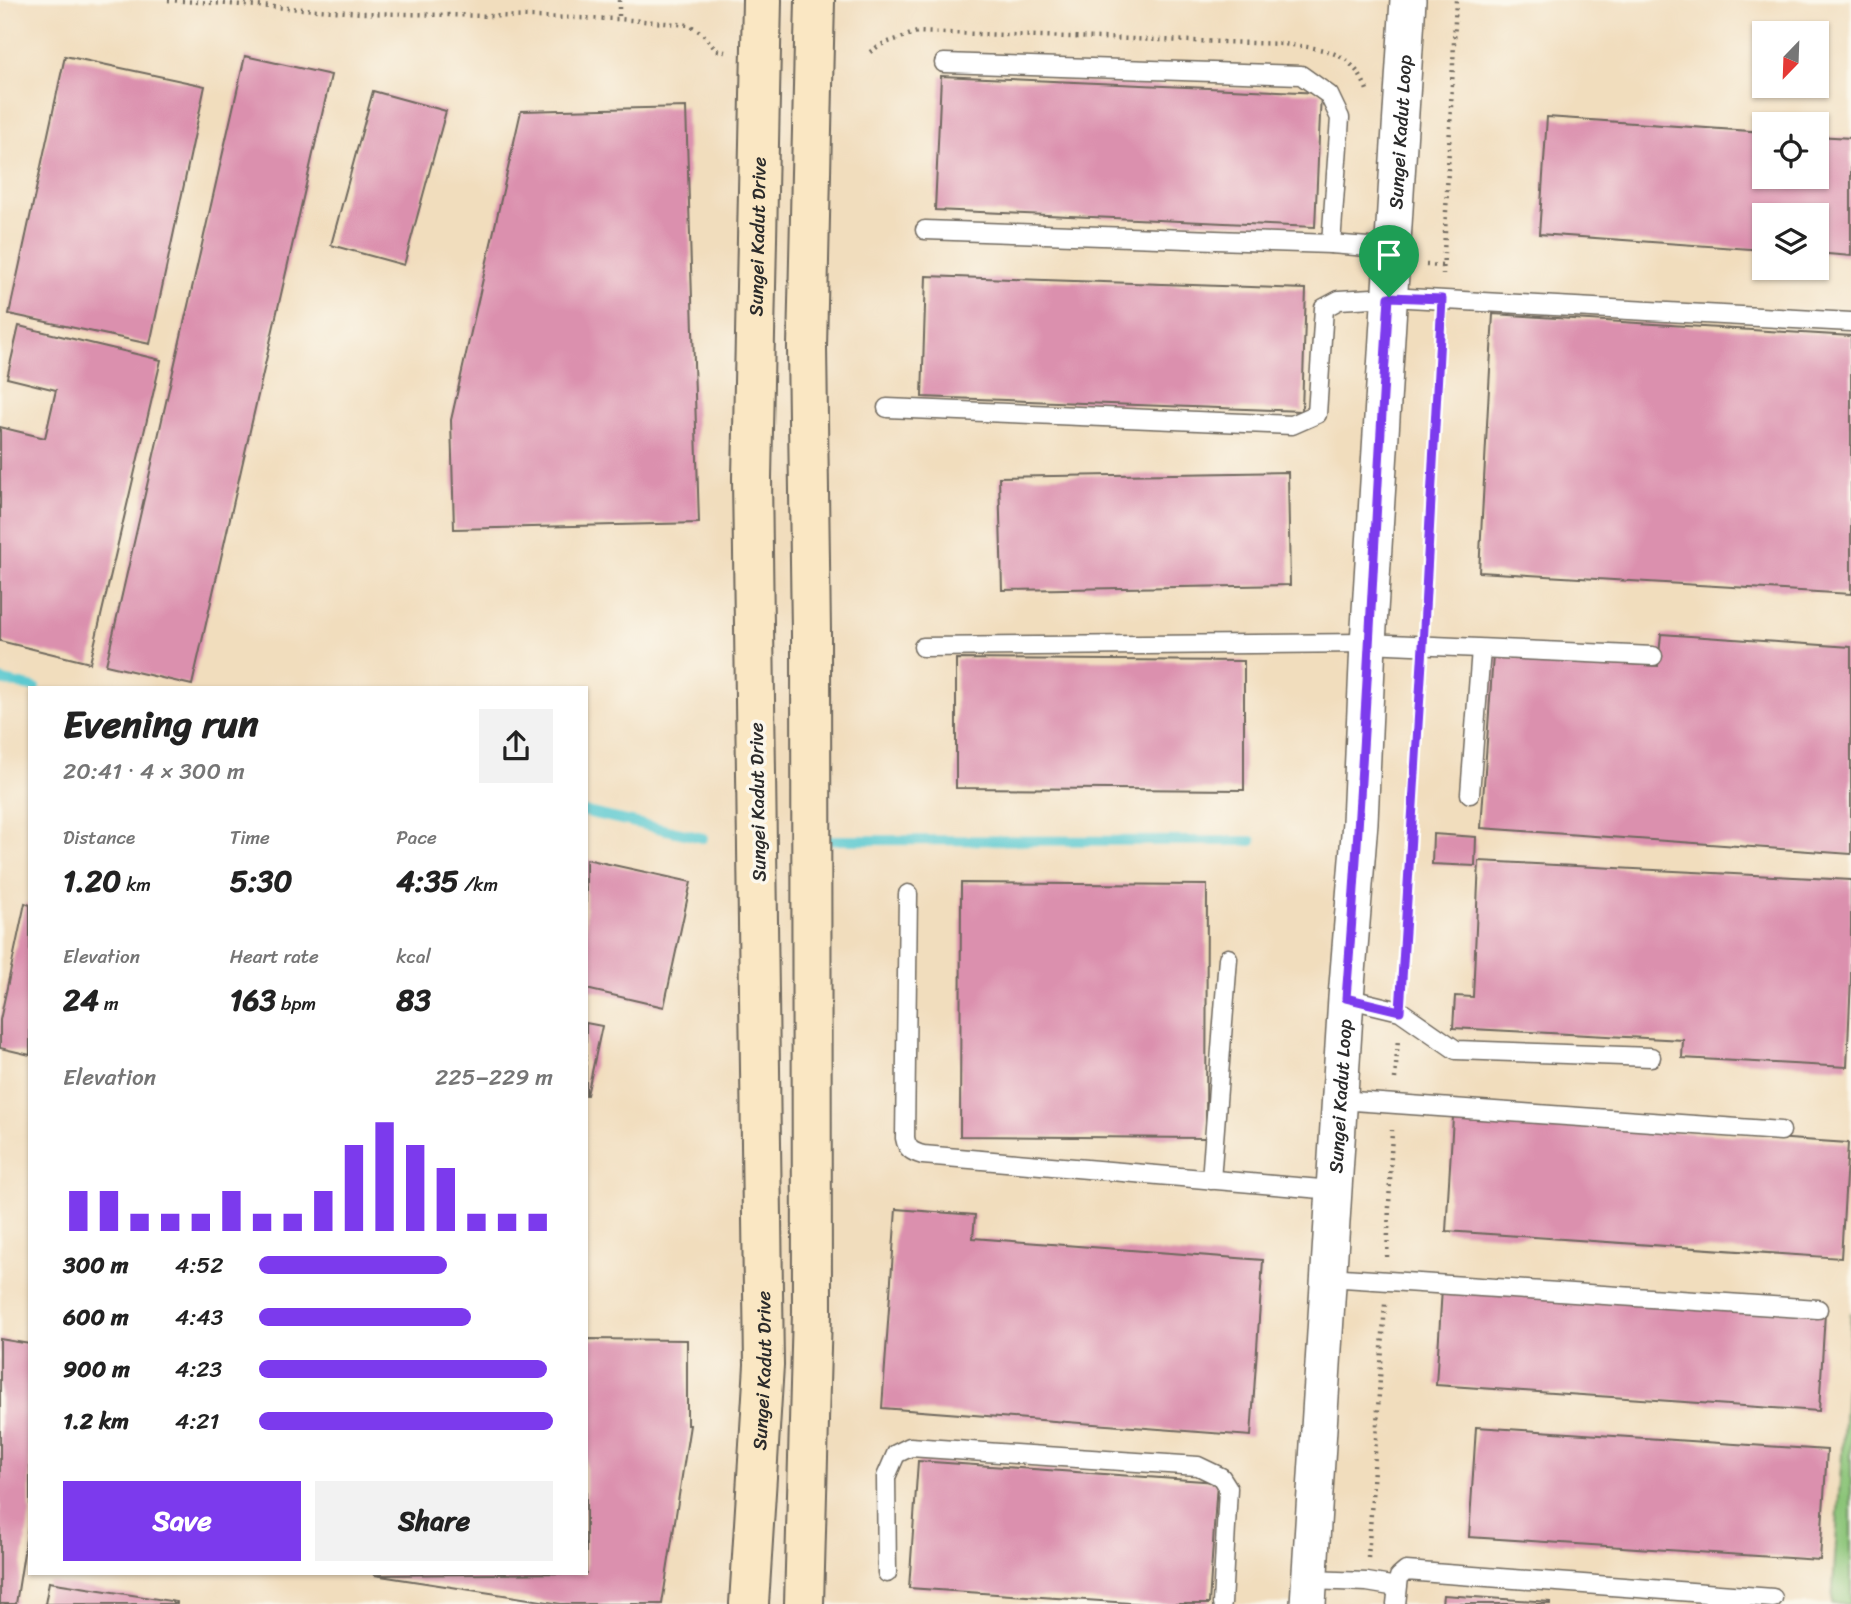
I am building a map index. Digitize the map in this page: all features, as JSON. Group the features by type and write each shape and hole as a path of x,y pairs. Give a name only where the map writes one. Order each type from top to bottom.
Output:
{"main road":[{"name":"Sungei Kadut Drive","path":"749,1604 764,1365 752,478 762,0"},
{"path":"804,1604 812,1312 811,633 807,347 815,0"}],"street":[{"name":"Sungei Kadut Loop","path":"1309,1592 1333,1190 1360,822 1368,643 1408,0"}],"lane":[{"path":"944,63 1301,75 1329,95 1340,118 1331,244"},
{"path":"925,230 1331,244 1392,249"},
{"path":"887,408 1292,425 1317,414 1324,308 1339,300 1389,297 1442,299 1851,322"},
{"path":"923,647 1368,643 1653,656"},
{"path":"1470,794 1481,649"},
{"path":"908,894 905,1138 907,1147 914,1153 1333,1190"},
{"path":"1210,1180 1228,958"},
{"path":"1346,998 1400,1011 1456,1050 1651,1057"},
{"path":"1339,1100 1782,1131"},
{"path":"1328,1277 1818,1309"},
{"path":"887,1573 886,1478 896,1454 910,1447 1198,1466 1221,1477 1228,1488 1222,1604"},
{"path":"1309,1592 1367,1582 1396,1595 1399,1577 1406,1571 1773,1598"}],"path":[{"path":"169,0 363,13 619,19 689,25 702,33 716,50 728,52"},
{"path":"619,0 619,19"},
{"path":"1367,1582 1386,1281 1393,1104 1423,646 1456,0"}],"green space":[{"path":"1851,1312 1851,1604 1832,1604"}],"building":[{"path":"65,56 205,86 150,344 9,314"},
{"path":"245,56 331,75 192,685 106,665"},
{"path":"941,76 1321,93 1315,227 935,210"},
{"path":"373,91 446,111 404,265 331,245"},
{"path":"686,107 699,523 454,529 451,420 521,111"},
{"path":"1547,117 1752,131 1752,189 1829,189 1829,137 1851,138 1851,256 1829,254 1829,203 1752,203 1752,249 1539,234"},
{"path":"926,276 1306,289 1302,411 922,397"},
{"path":"1493,314 1851,336 1851,594 1479,572"},
{"path":"19,326 161,360 90,663 0,641 0,427 45,438 56,390 7,378"},
{"path":"1288,472 1290,585 1002,590 999,477"},
{"path":"1661,634 1851,647 1851,854 1481,828 1493,655 1658,666"},
{"path":"956,659 1244,661 1244,790 956,788"},
{"path":"1433,834 1476,837 1475,866 1432,864"},
{"path":"588,859 691,882 664,1007 588,989"},
{"path":"1479,861 1851,880 1847,1067 1682,1058 1683,1040 1453,1028 1455,996 1473,997"},
{"path":"961,883 1207,885 1206,1138 960,1136"},
{"path":"25,903 28,904 28,1055 0,1048 0,1020"},
{"path":"588,1023 602,1026 588,1090"},
{"path":"1453,1117 1848,1143 1841,1258 1446,1231"},
{"path":"896,1209 975,1215 973,1238 1263,1260 1251,1436 882,1408"},
{"path":"1442,1288 1825,1313 1819,1411 1436,1385"},
{"path":"0,1339 28,1344 28,1527 16,1604 0,1604"},
{"path":"588,1339 687,1340 687,1425 690,1425 662,1604 561,1604 374,1575 588,1575"},
{"path":"1476,1427 1827,1450 1820,1560 1469,1537"},
{"path":"918,1461 1217,1482 1209,1604 1145,1604 909,1588"},
{"path":"49,1582 177,1602 177,1604 45,1604"},
{"path":"1443,1595 1550,1602 1550,1604 1442,1604"}],"waterway":[{"path":"0,680 28,686"},
{"path":"588,812 703,838"},
{"path":"831,840 1252,841"}],"route":[{"path":"1389,297 1442,299 1400,1011 1346,998 1360,822 1389,297"}]}
